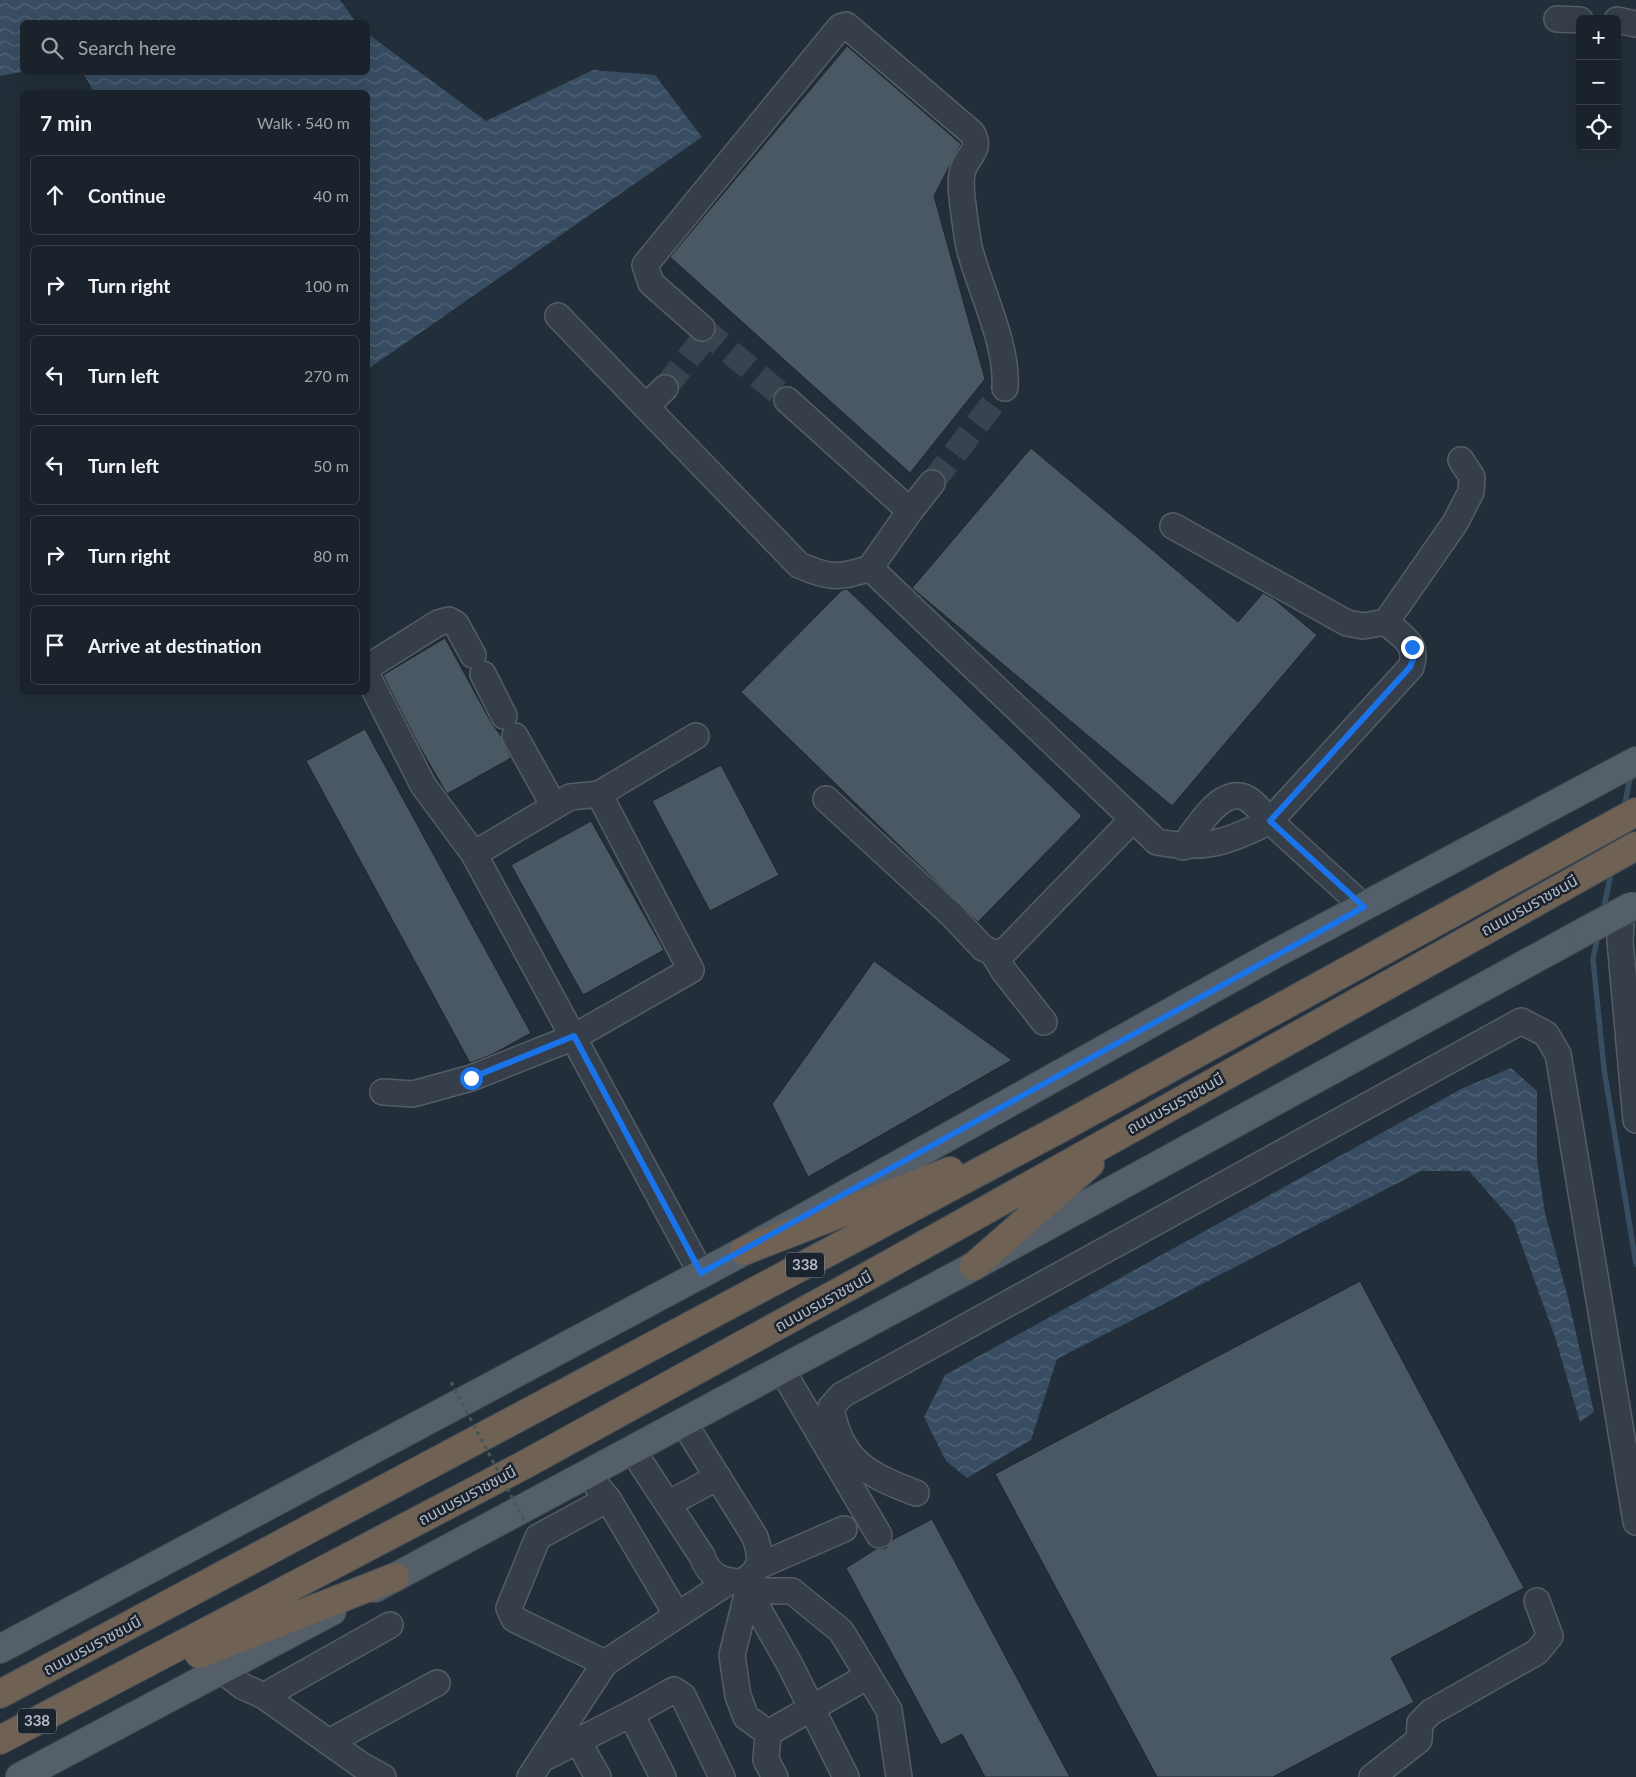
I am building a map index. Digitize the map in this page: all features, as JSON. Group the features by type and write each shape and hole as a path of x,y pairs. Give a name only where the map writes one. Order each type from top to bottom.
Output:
{"highway":[{"name":"ถนนบรมราชชนนี","path":"0,1694 1063,1127 1636,812"},
{"name":"ถนนบรมราชชนนี","path":"0,1740 530,1462 877,1272 1636,846"},
{"path":"744,1251 1063,1127"},
{"path":"974,1266 1133,1127"},
{"path":"75,1702 395,1577"}],"main road":[{"path":"0,1650 744,1251 1364,907 1625,767"},
{"path":"20,1777 223,1671 395,1577 633,1451 1582,933 1630,911"}],"street":[{"path":"1621,21 1636,24"},
{"path":"702,328 651,283 645,265 840,27 846,25 972,133 976,140 975,150 964,167 962,194 969,246 988,304 1006,373 1005,388"},
{"path":"558,316 799,565 822,576 848,576 870,568 932,483"},
{"path":"646,407 665,388"},
{"path":"788,400 910,511"},
{"path":"1174,526 1346,623 1363,626 1386,622 1455,523 1471,492 1472,477 1461,460"},
{"path":"870,568 1157,842 1183,847 1205,846 1247,832 1270,821 1410,667 1414,657 1412,647 1386,622"},
{"path":"370,666 438,623 449,620 456,624 554,806"},
{"path":"370,682 423,785 474,854 701,1273"},
{"path":"474,854 570,797 599,794 696,736"},
{"path":"383,1092 413,1094 471,1078 574,1036 691,970 599,794"},
{"path":"1183,847 1214,805 1230,797 1242,796 1251,801 1270,821 1364,907"},
{"path":"826,799 952,915 983,948 993,953 1003,970 1044,1022"},
{"path":"993,953 1005,951 1133,819"},
{"path":"1630,911 1620,941 1636,1120"},
{"path":"916,1493 888,1483 855,1463 835,1427 831,1407 842,1396 1521,1022 1546,1034 1558,1054 1636,1522"},
{"path":"782,1370 879,1535"},
{"path":"684,1423 755,1537 761,1553 744,1580 732,1654 738,1696 746,1718 768,1733"},
{"path":"633,1451 702,1556 706,1567 713,1575 792,1591 842,1631 889,1710 899,1777"},
{"path":"588,1475 608,1499 677,1615"},
{"path":"668,1504 718,1477"},
{"path":"605,1663 514,1619 509,1608 538,1537 608,1499"},
{"path":"535,1771 605,1663 677,1615 844,1529"},
{"path":"744,1580 790,1665 846,1777"},
{"path":"1372,1777 1419,1740 1420,1723 1431,1712 1537,1652 1550,1636 1537,1601"},
{"path":"264,1696 390,1625"},
{"path":"223,1671 242,1686 264,1696 361,1765 383,1777"},
{"path":"768,1733 868,1676"},
{"path":"329,1742 438,1683"},
{"path":"535,1771 578,1741 674,1690 683,1696 722,1777"},
{"path":"631,1714 663,1777"},
{"path":"768,1733 766,1760 775,1777"},
{"path":"578,1741 598,1777"}],"path":[{"path":"451,1382 526,1524"}],"water":[{"path":"0,0 340,0 355,20 20,20 20,72 0,76"},
{"path":"370,35 486,121 593,70 655,75 702,137 370,368 370,90 93,90 84,75 370,75"},
{"path":"1511,1068 1537,1091 1537,1160 1545,1213 1568,1298 1594,1412 1580,1422 1555,1337 1513,1221 1469,1171 1421,1171 1057,1359 1031,1440 967,1478 946,1461 924,1417 945,1375 1461,1089"}],"building":[{"path":"847,46 961,144 934,196 985,379 910,473 670,257"},
{"path":"1031,448 1238,622 1263,593 1274,599 1317,635 1172,806 912,588"},
{"path":"847,589 1082,816 978,922 741,692 842,590"},
{"path":"445,638 491,722 501,736 511,758 447,794 418,744 383,675"},
{"path":"365,729 531,1033 493,1054 470,1063 306,761"},
{"path":"721,765 779,875 710,911 652,801"},
{"path":"591,821 664,950 583,995 511,865"},
{"path":"874,961 1012,1060 808,1177 772,1104"},
{"path":"1360,1281 1524,1588 1391,1658 1414,1702 1273,1777 1157,1777 995,1474"},
{"path":"932,1519 1070,1777 985,1777 962,1734 941,1745 846,1568 876,1549 886,1548 892,1540"}],"waterway":[{"path":"1624,808 1631,773"},
{"path":"1603,911 1612,869"},
{"path":"1598,935 1593,959 1604,1069 1636,1264"}],"tunnel":[{"path":"702,328 787,400"},
{"path":"665,388 708,333"},
{"path":"932,483 1005,388"}],"route":[{"path":"471,1078 574,1036 701,1273 744,1251 1271,956 1364,907 1270,821 1410,667 1414,657 1412,647"}]}
